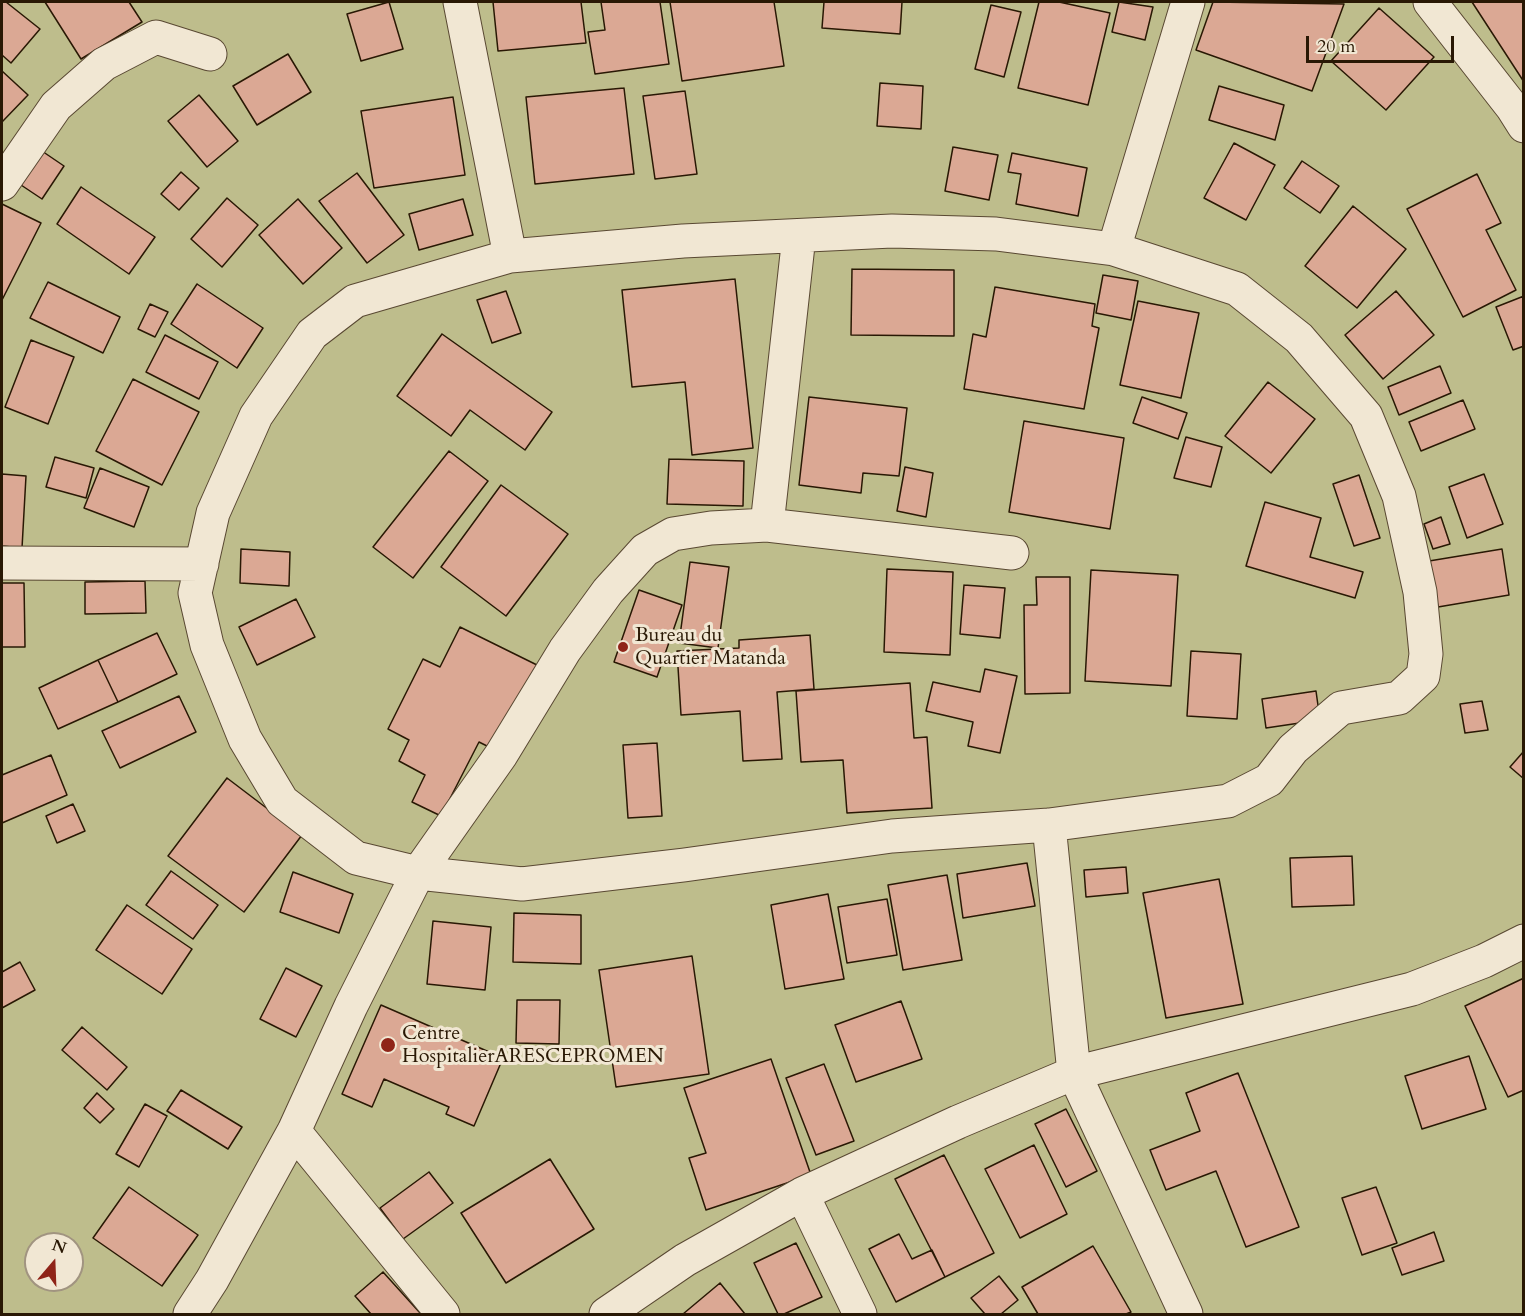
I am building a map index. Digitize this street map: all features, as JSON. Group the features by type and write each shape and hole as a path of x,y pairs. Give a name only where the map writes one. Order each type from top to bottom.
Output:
{"street":[{"path":"460,2 510,256"},
{"path":"1114,249 1188,2"},
{"path":"1430,2 1520,112"},
{"path":"2,184 56,106 104,64 156,37 210,54"},
{"path":"892,231 996,234 1114,249 1237,289 1299,339 1366,416 1398,496 1420,592 1426,654 1423,676 1399,698 1341,708 1293,749 1269,780 1228,801 1049,825 892,836 684,865 522,884 418,873 356,858 282,801 245,739 207,645 195,593 213,513 256,416 312,334 355,301 510,256 683,241 892,231"},
{"path":"767,525 799,236"},
{"path":"190,1314 212,1280 294,1131 351,1006 418,873 501,756 565,650 608,591 645,550 673,534 711,528 767,525 1012,553"},
{"path":"2,563 202,564"},
{"path":"1049,825 1074,1072 1186,1314"},
{"path":"606,1314 685,1260 802,1194 958,1122 1074,1072 1412,989 1484,962 1524,941"},
{"path":"294,1131 443,1314"},
{"path":"802,1194 860,1314"}],"shaded area":[{"path":"2,2 1523,2 1523,1314 2,1314"}],"building":[{"path":"2,2 6,2 40,29 11,63 2,55"},
{"path":"45,2 129,2 142,22 81,59"},
{"path":"389,2 403,49 361,61 347,14"},
{"path":"493,2 581,2 586,43 498,51"},
{"path":"601,2 660,2 669,64 595,74 588,32 605,30"},
{"path":"670,2 774,2 784,66 682,81"},
{"path":"824,2 902,2 900,34 822,28"},
{"path":"1039,2 1059,2 1110,13 1088,105 1018,88"},
{"path":"1119,2 1153,7 1145,40 1112,32"},
{"path":"1213,2 1344,4 1312,91 1196,50"},
{"path":"1472,2 1524,2 1524,82"},
{"path":"991,5 1021,12 1004,77 975,69"},
{"path":"1379,8 1434,57 1386,110 1331,61"},
{"path":"288,54 311,92 257,125 233,86"},
{"path":"2,71 28,95 2,122"},
{"path":"880,83 923,86 921,129 877,126"},
{"path":"1219,86 1284,105 1275,140 1209,120"},
{"path":"624,88 634,174 535,184 526,97"},
{"path":"685,91 697,174 655,179 643,96"},
{"path":"199,95 238,141 207,167 168,121"},
{"path":"453,97 465,175 374,188 361,111"},
{"path":"1234,143 1275,165 1246,220 1204,198"},
{"path":"36,147 64,166 42,199 15,181"},
{"path":"953,147 998,155 989,200 945,191"},
{"path":"1012,153 1087,168 1078,216 1016,204 1021,174 1008,172"},
{"path":"1302,161 1339,186 1320,213 1284,188"},
{"path":"181,172 199,188 179,210 161,194"},
{"path":"357,173 404,235 367,263 319,201"},
{"path":"1477,174 1501,223 1486,230 1516,290 1463,317 1407,209"},
{"path":"81,187 155,237 129,274 57,224"},
{"path":"227,198 258,225 222,267 191,239"},
{"path":"298,199 342,248 303,284 259,235"},
{"path":"463,199 473,235 419,250 409,214"},
{"path":"2,204 41,223 2,300"},
{"path":"1353,206 1406,249 1357,308 1305,266"},
{"path":"852,269 954,270 954,336 851,335"},
{"path":"1103,275 1138,281 1131,320 1096,313"},
{"path":"735,279 753,448 692,455 685,382 632,387 622,290"},
{"path":"48,282 120,317 103,353 30,318"},
{"path":"197,284 263,328 237,368 171,324"},
{"path":"995,287 1095,304 1092,326 1099,328 1084,409 964,389 973,334 986,337"},
{"path":"506,291 521,333 492,343 477,300"},
{"path":"1396,291 1434,335 1383,379 1345,335"},
{"path":"1524,296 1524,346 1513,350 1496,307"},
{"path":"1138,301 1199,313 1181,398 1120,385"},
{"path":"150,304 168,312 155,337 138,329"},
{"path":"442,334 552,412 525,450 470,410 451,436 397,396"},
{"path":"165,335 218,362 199,399 146,372"},
{"path":"31,340 74,357 48,424 5,407"},
{"path":"1440,366 1451,393 1399,415 1388,387"},
{"path":"133,379 199,412 162,485 96,451"},
{"path":"1268,382 1315,419 1271,473 1225,436"},
{"path":"809,397 907,408 899,476 863,473 861,493 799,485"},
{"path":"1142,397 1187,413 1178,439 1133,423"},
{"path":"1463,400 1475,429 1421,451 1409,422"},
{"path":"1024,421 1124,438 1110,529 1009,512"},
{"path":"1186,437 1222,447 1211,487 1174,478"},
{"path":"449,451 488,481 413,578 373,547"},
{"path":"55,457 94,468 86,498 46,487"},
{"path":"669,459 744,461 743,506 667,504"},
{"path":"905,467 933,473 926,517 897,511"},
{"path":"100,468 149,487 134,527 84,508"},
{"path":"2,474 26,476 22,548 2,546"},
{"path":"1484,474 1503,524 1467,538 1449,487"},
{"path":"1359,475 1380,538 1354,546 1333,484"},
{"path":"501,485 568,534 506,616 441,567"},
{"path":"1265,502 1321,518 1310,557 1363,572 1355,598 1246,566"},
{"path":"1441,517 1450,544 1433,549 1424,524"},
{"path":"241,549 290,552 289,586 240,583"},
{"path":"1502,549 1509,595 1438,607 1429,561"},
{"path":"690,562 729,567 718,648 679,643"},
{"path":"887,569 953,572 950,655 884,652"},
{"path":"1091,570 1178,575 1171,686 1085,681"},
{"path":"1036,577 1070,577 1070,693 1025,694 1024,605 1037,605"},
{"path":"145,581 146,613 85,614 85,582"},
{"path":"2,583 24,583 25,647 2,647"},
{"path":"964,585 1005,588 1000,638 960,634"},
{"path":"639,590 682,605 657,677 614,662"},
{"path":"296,599 315,637 257,665 239,627"},
{"path":"460,627 539,666 497,751 479,742 441,816 412,802 425,775 399,761 409,740 388,729 423,659 440,667"},
{"path":"157,633 177,674 118,702 98,660"},
{"path":"810,635 814,689 777,692 782,759 743,761 740,711 681,715 677,651 739,648 739,640"},
{"path":"1191,651 1241,654 1237,719 1187,716"},
{"path":"98,660 118,702 58,729 39,688"},
{"path":"985,669 1017,676 1000,753 968,746 973,722 926,711 933,682 980,692"},
{"path":"910,683 914,738 927,737 932,808 847,813 843,760 801,762 796,691"},
{"path":"1316,691 1320,720 1266,728 1262,699"},
{"path":"179,696 196,732 120,768 102,731"},
{"path":"1482,701 1488,730 1465,733 1460,704"},
{"path":"657,743 662,816 628,818 623,745"},
{"path":"1524,751 1524,779 1510,767"},
{"path":"51,755 67,795 2,823 2,775"},
{"path":"227,778 302,835 244,912 168,856"},
{"path":"73,804 85,831 57,843 46,816"},
{"path":"1352,856 1354,905 1292,907 1290,858"},
{"path":"1027,863 1035,906 963,918 957,874"},
{"path":"1126,867 1128,893 1086,897 1084,870"},
{"path":"171,871 218,905 193,939 146,905"},
{"path":"293,872 353,894 339,933 280,912"},
{"path":"947,875 962,960 903,970 888,885"},
{"path":"1219,879 1243,1004 1166,1018 1143,893"},
{"path":"828,894 844,979 785,989 771,905"},
{"path":"887,899 897,955 847,963 838,907"},
{"path":"127,905 192,949 162,994 96,950"},
{"path":"514,913 581,915 581,964 513,962"},
{"path":"433,921 491,927 485,990 427,984"},
{"path":"692,956 709,1074 616,1087 599,970"},
{"path":"20,962 35,990 2,1008 2,972"},
{"path":"286,968 322,986 296,1037 260,1019"},
{"path":"1524,978 1524,1090 1508,1097 1465,1006"},
{"path":"517,1000 560,1000 559,1044 516,1043"},
{"path":"901,1001 922,1059 856,1082 835,1025"},
{"path":"381,1005 503,1058 474,1126 446,1114 449,1107 384,1079 372,1107 342,1094"},
{"path":"82,1027 127,1067 107,1090 62,1050"},
{"path":"1469,1056 1486,1109 1422,1129 1405,1076"},
{"path":"771,1059 811,1175 706,1210 689,1158 706,1153 684,1088"},
{"path":"824,1064 854,1141 816,1155 786,1078"},
{"path":"1238,1073 1299,1227 1246,1247 1216,1171 1166,1190 1150,1150 1200,1131 1186,1093"},
{"path":"181,1090 242,1127 228,1149 167,1111"},
{"path":"97,1093 114,1109 100,1123 84,1108"},
{"path":"145,1104 167,1116 139,1167 116,1154"},
{"path":"1066,1109 1097,1171 1066,1187 1035,1124"},
{"path":"1034,1145 1067,1214 1020,1238 985,1169"},
{"path":"944,1155 994,1253 945,1277 895,1179"},
{"path":"550,1159 594,1229 506,1283 461,1213"},
{"path":"429,1172 453,1203 403,1239 380,1208"},
{"path":"129,1187 198,1235 162,1286 93,1238"},
{"path":"1376,1187 1397,1243 1362,1255 1342,1198"},
{"path":"1434,1232 1444,1261 1402,1275 1392,1248"},
{"path":"899,1234 912,1259 932,1250 945,1277 896,1302 869,1249"},
{"path":"796,1243 822,1297 784,1314 778,1314 754,1263"},
{"path":"1093,1246 1131,1312 1126,1314 1038,1314 1022,1287"},
{"path":"383,1272 421,1314 371,1314 355,1296"},
{"path":"999,1276 1018,1300 1001,1314 985,1314 971,1298"},
{"path":"720,1283 745,1314 683,1314"}],"place":[{"name":"Bureau du Quartier Matanda","path":"623,647"},
{"name":"Centre HospitalierARESCEPROMEN","path":"388,1045"}]}
